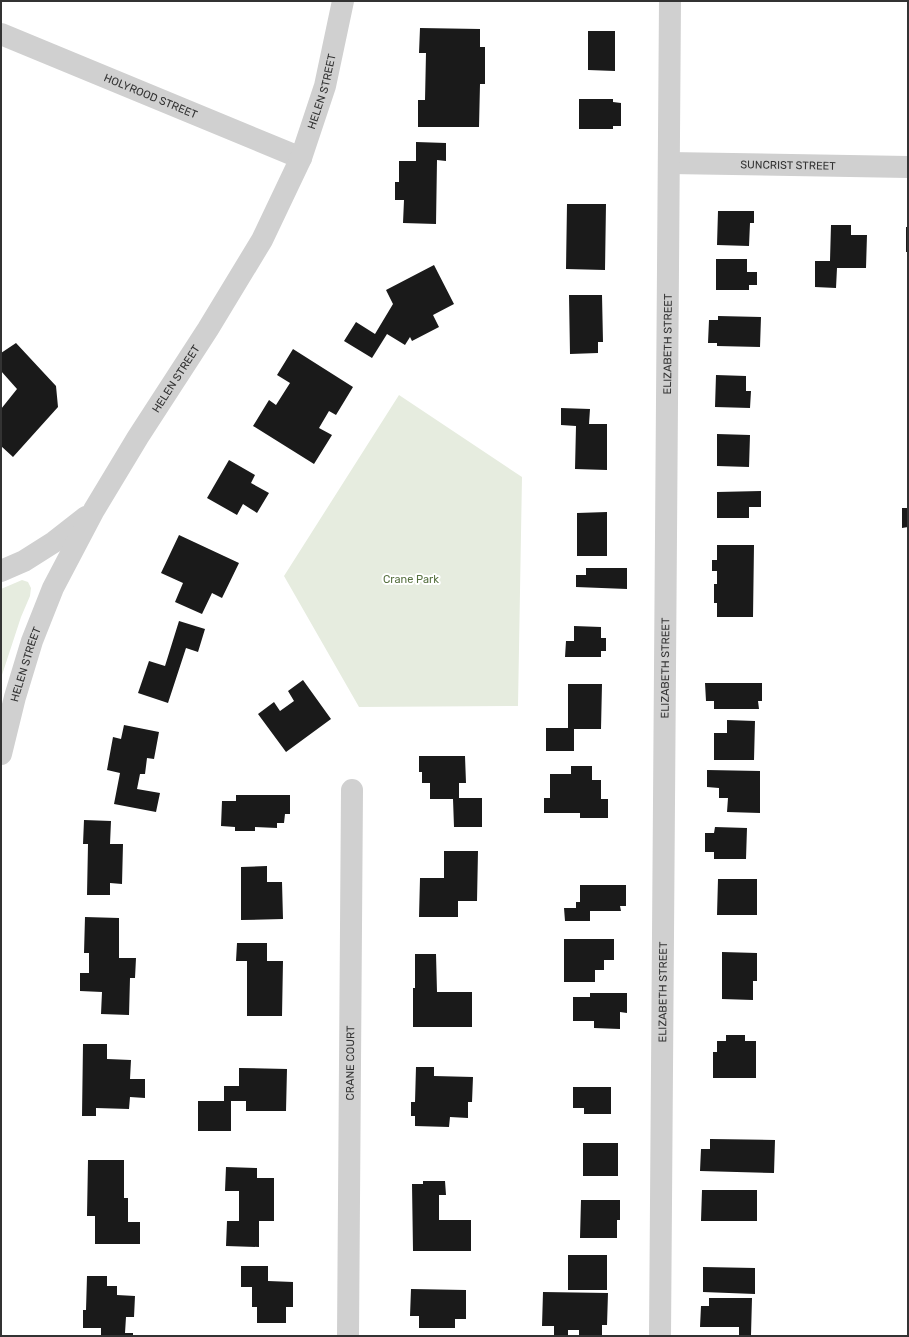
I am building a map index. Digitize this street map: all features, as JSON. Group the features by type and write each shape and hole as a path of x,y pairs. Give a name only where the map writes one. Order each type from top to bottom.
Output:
{"street":[{"name":"HELEN STREET","path":"1,754 15,697 32,641 53,588 94,510 138,437 208,329 262,240 301,158 325,86 343,1"},
{"name":"ELIZABETH STREET","path":"660,1336 670,1"},
{"name":"HOLYROOD STREET","path":"1,34 301,158"},
{"name":"SUNCRIST STREET","path":"669,163 908,167"},
{"path":"1,571 24,561 54,542 94,510"},
{"name":"CRANE COURT","path":"348,1336 352,790"}],"green space":[{"name":"Crane Park","path":"399,395 522,477 518,706 359,707 284,576"},
{"path":"22,580 28,582 31,588 30,596 21,617 1,678 1,589"}],"building":[{"path":"420,28 480,29 480,47 485,47 485,84 480,84 479,127 418,127 418,100 425,100 426,53 419,53"},
{"path":"588,31 615,31 615,71 588,70"},
{"path":"579,99 613,99 613,102 621,103 621,126 613,126 613,129 579,129"},
{"path":"416,142 446,143 446,161 437,160 436,224 403,223 404,200 395,200 395,182 399,182 399,161 416,161"},
{"path":"567,204 606,204 605,270 566,269"},
{"path":"718,211 754,211 754,223 750,223 749,246 717,245"},
{"path":"831,225 851,225 851,235 867,235 866,268 837,268 836,288 815,287 815,261 830,261"},
{"path":"906,227 908,227 908,252 906,252"},
{"path":"716,259 747,259 747,272 757,272 757,285 749,285 749,290 716,290"},
{"path":"434,265 454,304 433,315 439,327 412,341 410,337 405,345 387,334 372,358 344,341 356,322 375,334 393,304 386,290"},
{"path":"569,295 602,295 603,342 598,342 598,353 570,354"},
{"path":"718,316 761,317 760,347 717,346 717,343 708,343 709,320 718,320"},
{"path":"16,343 56,386 58,407 13,457 1,446 1,409 17,389 1,371 1,353"},
{"path":"293,349 353,387 336,415 329,411 319,428 332,435 314,464 253,426 269,400 276,405 290,383 277,375"},
{"path":"716,375 746,376 746,391 751,391 750,408 715,407"},
{"path":"561,408 590,409 589,424 607,424 607,470 575,469 576,426 561,425"},
{"path":"717,434 750,435 749,467 717,466"},
{"path":"229,460 255,475 251,483 269,493 257,513 243,504 237,515 207,498"},
{"path":"761,491 761,507 749,507 749,518 717,518 717,492"},
{"path":"902,508 908,508 908,527 902,528"},
{"path":"607,512 607,556 577,556 577,513"},
{"path":"179,535 239,563 222,598 212,593 202,614 175,602 183,583 161,573"},
{"path":"717,545 754,545 753,617 717,617 717,603 714,603 714,584 717,584 717,571 712,571 712,560 717,560"},
{"path":"586,568 627,568 627,589 576,587 576,575 586,575"},
{"path":"179,621 205,629 198,652 186,648 168,703 138,693 149,661 165,666"},
{"path":"574,626 601,627 601,638 606,638 606,651 601,651 601,657 565,657 566,641 574,641"},
{"path":"303,680 331,719 286,752 258,714 274,702 280,711 294,701 288,691"},
{"path":"705,683 762,683 762,701 758,701 759,709 714,709 714,701 706,701"},
{"path":"568,684 602,684 601,729 574,729 574,751 546,751 546,728 568,728"},
{"path":"727,720 755,721 754,760 714,760 714,733 727,733"},
{"path":"124,725 159,732 154,759 147,758 145,774 140,774 137,789 160,793 156,812 114,804 120,773 107,770 113,737 121,739"},
{"path":"419,756 465,756 466,783 459,783 459,798 482,798 482,827 454,827 453,799 430,799 430,783 422,783 422,772 419,772"},
{"path":"571,766 592,766 592,780 601,780 601,799 608,799 608,818 580,818 580,813 544,813 544,798 550,798 550,774 571,774"},
{"path":"707,770 760,771 760,813 727,812 728,798 719,798 719,788 707,787"},
{"path":"236,795 290,795 290,814 285,814 284,823 277,823 277,828 255,827 255,831 235,831 235,827 221,826 222,801 236,801"},
{"path":"84,820 111,821 110,844 123,844 122,884 110,883 110,895 87,895 88,844 83,844"},
{"path":"715,827 747,828 746,859 714,859 714,852 705,852 705,833 714,833"},
{"path":"444,851 478,851 477,901 458,901 458,917 419,917 420,878 444,878"},
{"path":"267,866 267,882 282,882 283,919 241,920 241,867"},
{"path":"718,879 757,879 757,915 717,915"},
{"path":"580,885 626,885 626,906 620,906 621,911 590,911 590,921 565,921 564,908 576,908 576,902 580,902"},
{"path":"85,917 119,918 119,958 136,958 135,978 130,978 129,1015 101,1014 102,992 80,991 80,973 89,973 89,953 84,953"},
{"path":"564,939 614,939 614,960 604,960 604,970 595,970 595,982 564,982"},
{"path":"237,943 267,943 267,961 283,961 282,1016 247,1016 247,961 236,961"},
{"path":"722,952 757,953 757,981 753,981 753,1000 722,999"},
{"path":"415,954 436,954 437,992 472,992 472,1027 413,1027"},
{"path":"590,993 627,993 627,1013 620,1012 620,1029 594,1028 594,1021 573,1021 573,997 590,997"},
{"path":"726,1035 745,1035 745,1041 756,1041 756,1078 713,1078 713,1052 717,1052 717,1041 726,1041"},
{"path":"83,1044 107,1044 107,1059 131,1060 130,1079 145,1079 145,1098 130,1097 129,1109 96,1108 96,1116 82,1116"},
{"path":"416,1067 434,1067 434,1076 473,1077 472,1102 468,1102 468,1118 450,1117 449,1127 415,1126 415,1116 411,1116 411,1102 415,1102"},
{"path":"239,1068 287,1069 286,1111 246,1111 246,1101 231,1101 231,1131 198,1131 198,1101 224,1101 224,1086 239,1086"},
{"path":"573,1087 611,1087 611,1114 584,1114 584,1108 573,1108"},
{"path":"710,1139 775,1140 774,1173 700,1171 701,1149 710,1149"},
{"path":"583,1143 618,1143 618,1176 583,1176"},
{"path":"88,1160 124,1160 124,1198 128,1198 128,1222 140,1222 140,1244 95,1244 95,1216 87,1216"},
{"path":"226,1167 257,1168 257,1178 274,1178 274,1221 259,1221 259,1247 226,1246 227,1221 239,1221 239,1191 225,1191"},
{"path":"423,1181 445,1181 446,1195 439,1195 439,1220 471,1220 471,1251 413,1251 412,1184 423,1184"},
{"path":"702,1190 757,1190 757,1221 701,1221"},
{"path":"581,1200 620,1200 620,1220 617,1220 617,1238 580,1238"},
{"path":"568,1255 607,1255 607,1290 568,1290"},
{"path":"241,1266 268,1266 268,1281 293,1282 293,1307 286,1307 286,1323 257,1323 257,1307 252,1307 252,1287 241,1287"},
{"path":"703,1267 755,1268 755,1294 703,1292"},
{"path":"87,1276 107,1276 107,1286 117,1286 117,1295 135,1296 134,1317 126,1317 125,1333 133,1333 133,1336 101,1336 101,1328 83,1328 83,1310 86,1310"},
{"path":"411,1289 466,1290 466,1319 455,1319 455,1328 419,1328 419,1316 410,1316"},
{"path":"543,1292 608,1293 607,1325 602,1325 602,1336 579,1336 579,1330 568,1330 568,1335 554,1335 554,1326 542,1326"},
{"path":"709,1298 752,1298 751,1335 739,1335 739,1327 700,1327 701,1306 709,1306"}]}
